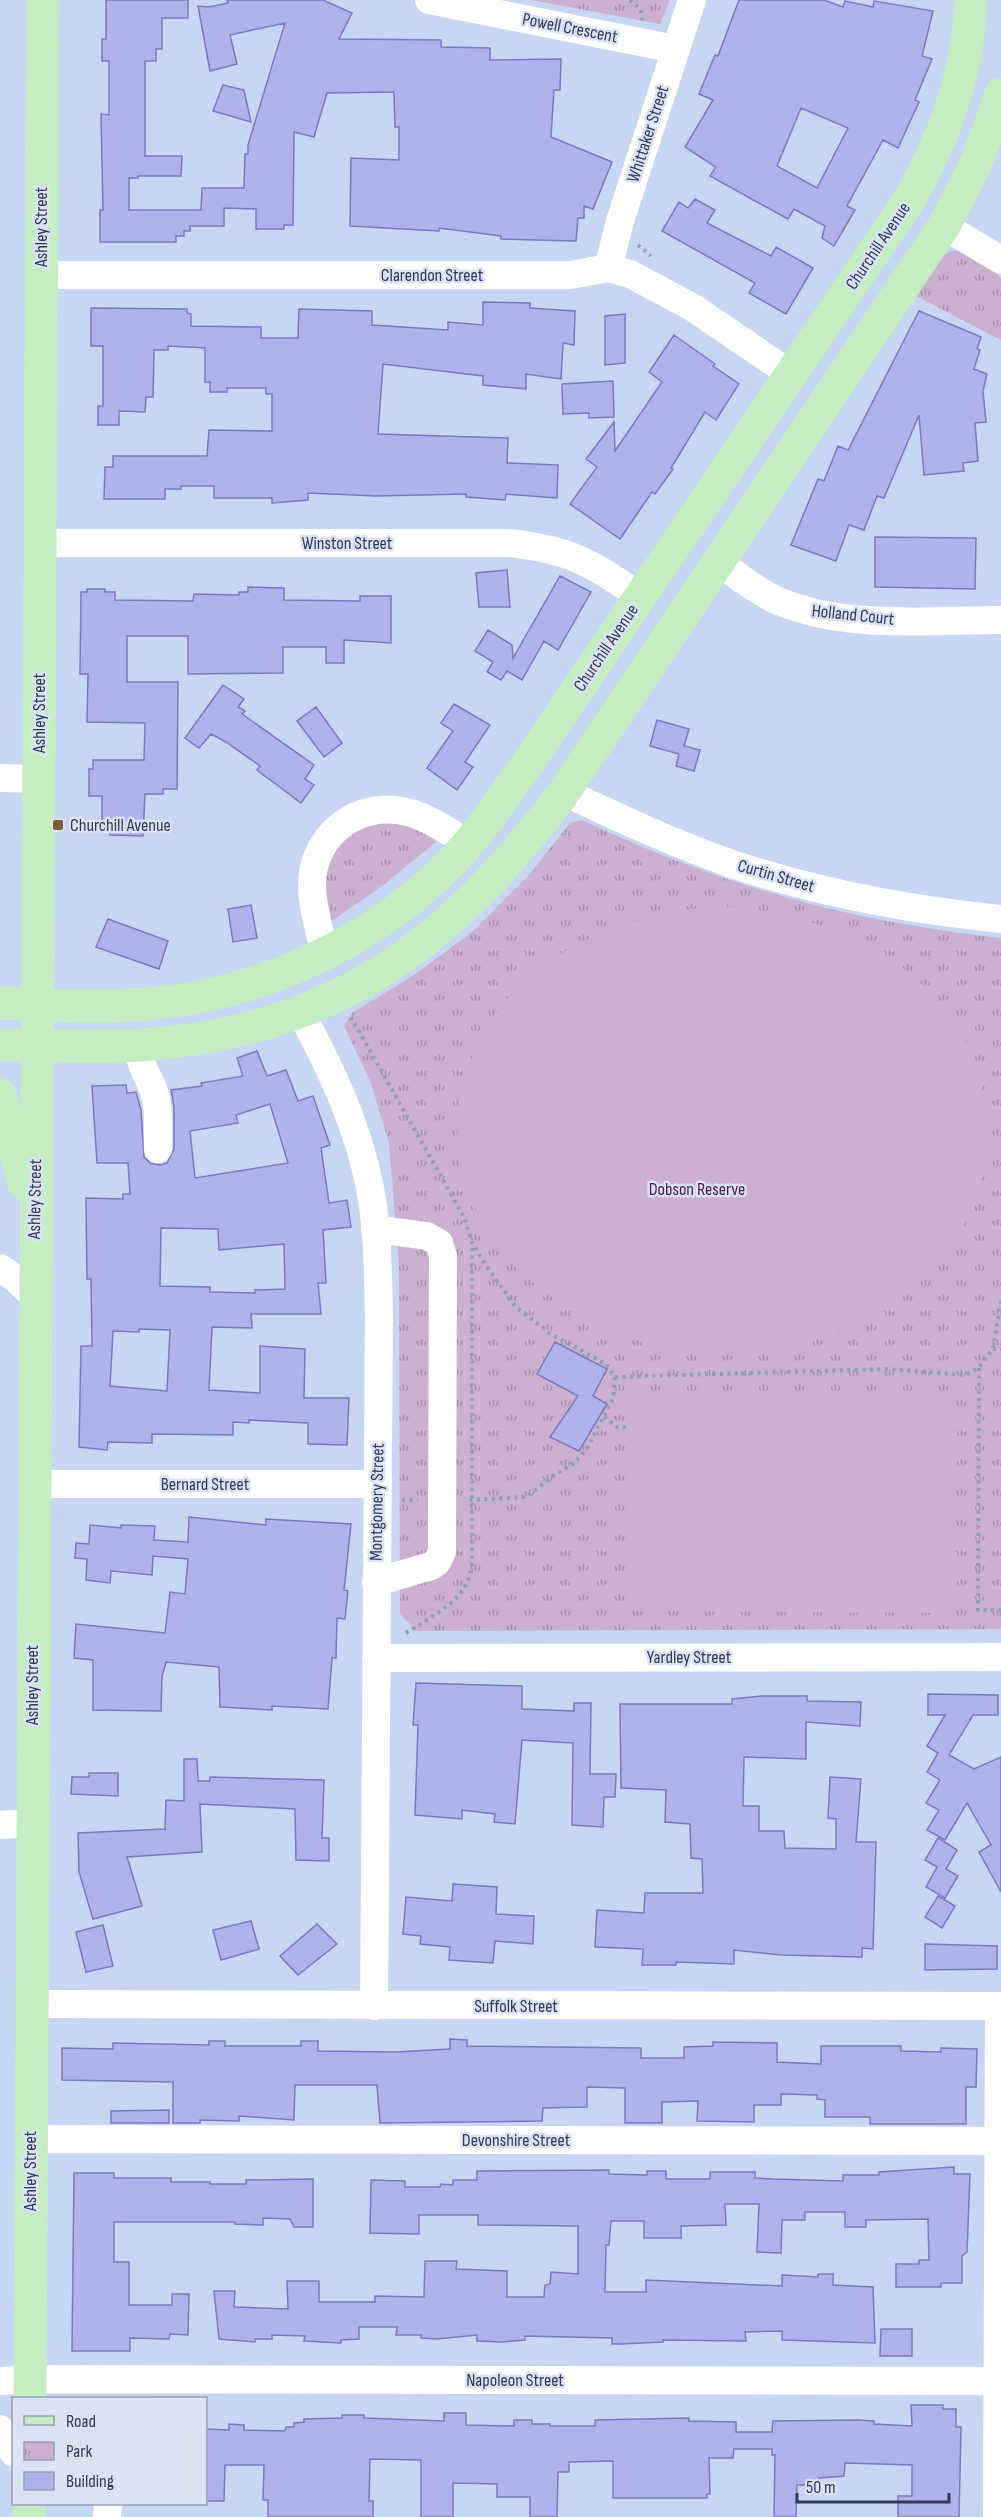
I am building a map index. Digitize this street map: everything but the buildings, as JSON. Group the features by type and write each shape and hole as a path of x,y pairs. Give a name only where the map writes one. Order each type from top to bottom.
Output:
{"main road":[{"name":"Ashley Street","path":"20,2386 30,2139 30,2004 15,1824 33,1484 43,0"},
{"name":"Churchill Avenue","path":"0,1003 145,1004 230,990 278,974 366,931 404,903 468,843 523,770 909,201 945,131 962,79 971,0"},
{"path":"0,1045 139,1045 218,1036 301,1013 334,998 429,938 500,872 564,792 944,226 977,161 1001,92 962,79"},
{"path":"909,201 944,226"},
{"path":"792,375 826,400"},
{"path":"661,568 697,593"},
{"path":"523,770 564,792"},
{"path":"468,843 500,872"},
{"path":"324,953 334,998"},
{"path":"278,974 301,1013"},
{"path":"2,1113 35,1230"}],"street":[{"name":"Powell Crescent","path":"429,0 675,49"},
{"name":"Whittaker Street","path":"608,268 620,221 692,0"},
{"path":"944,226 1001,260"},
{"name":"Clarendon Street","path":"41,275 562,275 608,268 630,274 671,294 792,375"},
{"name":"Winston Street","path":"39,543 508,543 552,549 574,555 599,567 641,597"},
{"name":"Holland Court","path":"718,562 775,599 832,616 890,620 1001,620"},
{"path":"0,778 39,779"},
{"name":"Curtin Street","path":"564,792 683,845 781,878 903,907 1001,920"},
{"path":"324,953 313,901 313,873 318,856 338,827 351,817 365,812 395,810 423,818 468,843"},
{"name":"Montgomery Street","path":"301,1013 339,1091 355,1132 370,1188 375,1229 379,1316 374,2006"},
{"path":"139,1045 139,1056 144,1072 155,1096 158,1149"},
{"path":"375,1229 427,1236 439,1243 443,1256 442,1552 437,1562 431,1566 376,1582"},
{"path":"0,1268 15,1278 34,1297"},
{"name":"Bernard Street","path":"33,1484 377,1485"},
{"name":"Yardley Street","path":"376,1658 1001,1657"},
{"name":"Suffolk Street","path":"30,2004 1000,2006"},
{"path":"997,2517 1000,2006"},
{"name":"Devonshire Street","path":"30,2139 1001,2141"},
{"name":"Napoleon Street","path":"20,2386 153,2389 999,2381"},
{"path":"0,2429 12,2450"}],"path":[{"path":"615,1377 886,1369 966,1375 979,1367 993,1349 1001,1301"},
{"path":"993,1349 1001,1349"},
{"path":"979,1367 978,1610 1001,1610"},
{"path":"604,1417 617,1427 627,1427"}],"green space":[{"path":"531,0 670,0 660,24"},
{"path":"961,251 997,273 1001,279 1001,340 912,294 945,254"},
{"path":"390,820 426,833 436,842 386,883 332,921 326,909 326,863 332,851 356,828"},
{"name":"Dobson Reserve","path":"582,820 685,864 787,897 891,922 1001,938 1001,1629 417,1631 400,1614 399,1265 389,1143 371,1083 344,1026 352,1013 411,977 471,933 529,875 570,823"},
{"path":"723,906 769,912 814,924 857,941 896,964 931,992 958,1028 977,1069 986,1117 985,1160 979,1188 962,1228 936,1264 903,1294 864,1318 822,1336 777,1347 732,1352 686,1350 629,1338 589,1320 541,1289 520,1272 486,1230 474,1206 459,1154 457,1127 460,1100 473,1055 494,1017 522,984 555,958 593,937 635,921 678,911"},
{"path":"640,1391 941,1392 954,1396 957,1406 955,1606 941,1613 639,1611 630,1608 625,1595 628,1401 631,1393"}],"place":[{"name":"Churchill Avenue","path":"58,825"}]}
